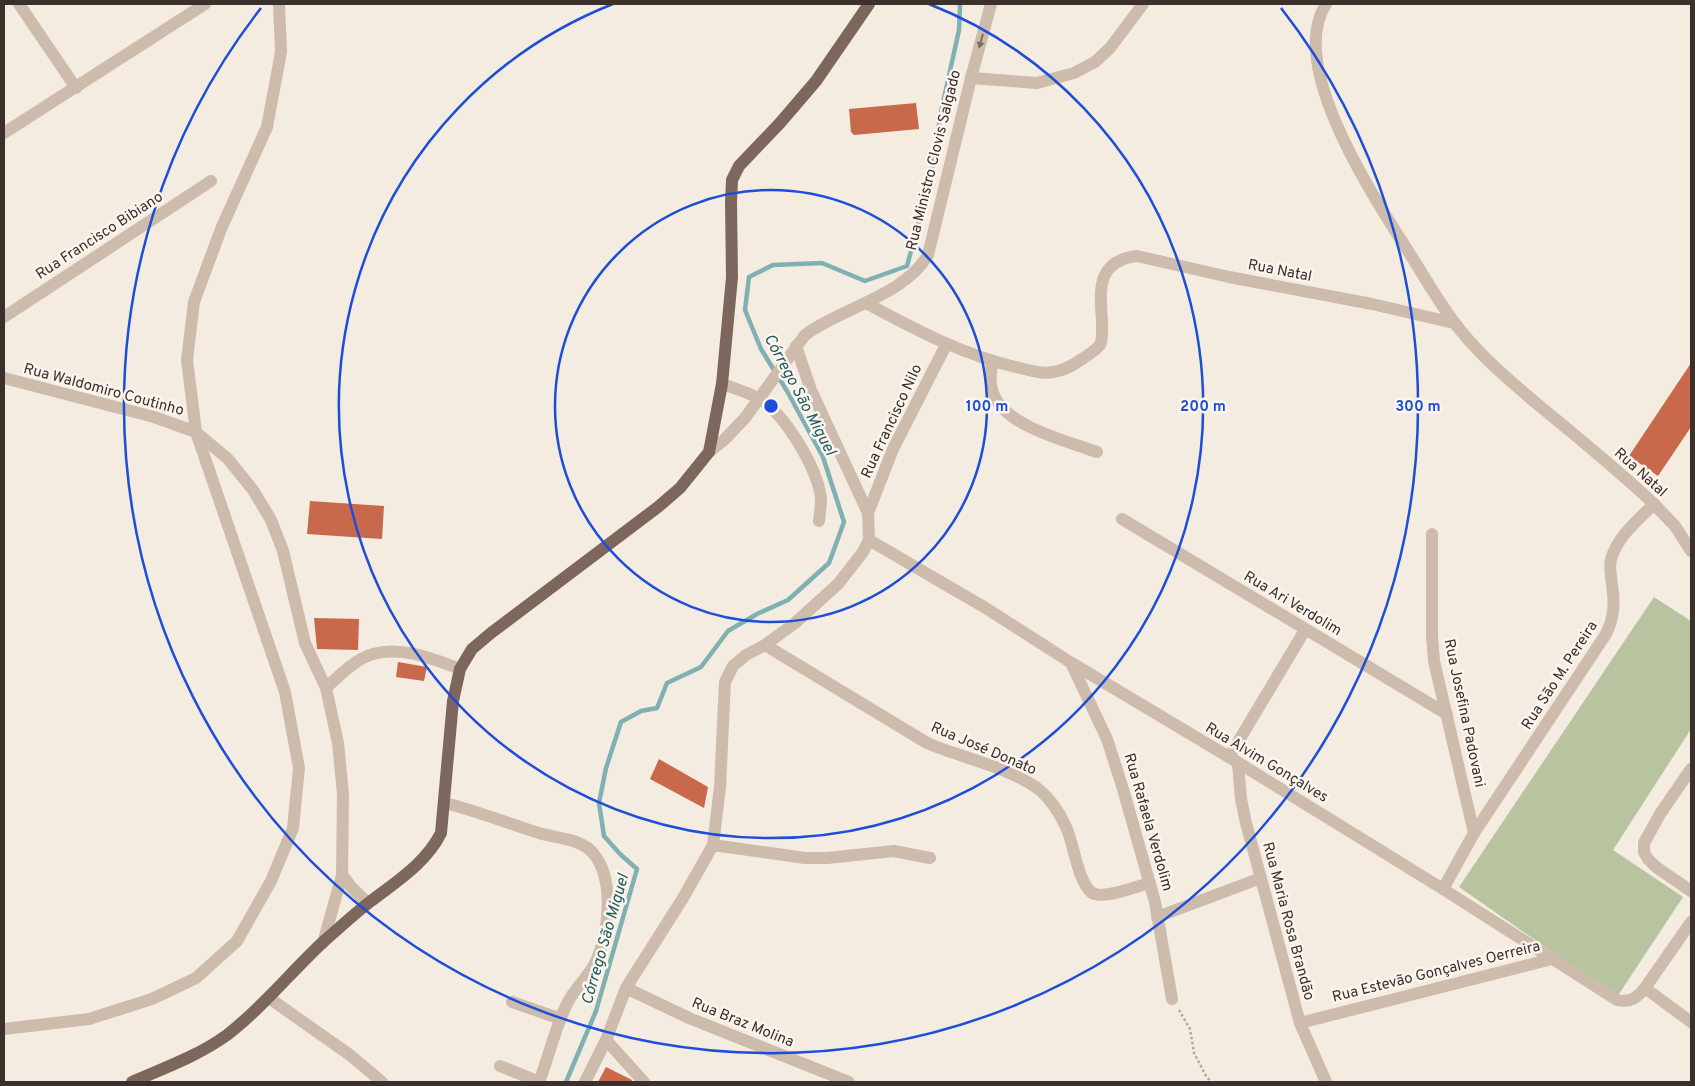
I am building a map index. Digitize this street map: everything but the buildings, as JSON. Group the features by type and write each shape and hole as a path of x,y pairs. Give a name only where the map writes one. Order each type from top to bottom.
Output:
{"main road":[{"path":"132,1082 200,1053 227,1035 269,998 323,943 368,903 418,864 433,848 441,833 453,701 460,669 472,650 491,633 658,507 680,488 710,452 722,384 732,277 732,180 739,166 780,123 816,81 869,4"}],"street":[{"path":"19,4 76,88"},
{"path":"4,133 205,4"},
{"path":"4,1029 89,1019 152,999 196,978 237,941 271,881 293,828 299,768 285,692 196,432 187,360 194,302 221,229 267,127 281,52 279,4"},
{"name":"Rua Ministro Clovis Salgado","path":"710,452 745,418 804,335 816,326 866,303 914,273 928,255 991,4"},
{"path":"971,78 1037,83 1074,73 1095,62 1102,55 1143,4"},
{"path":"1326,4 1318,18 1316,60 1335,122 1370,190 1454,323"},
{"name":"Rua Francisco Bibiano","path":"4,317 211,181"},
{"name":"Rua Natal","path":"866,303 946,345 992,362 1042,373 1059,371 1093,352 1100,344 1103,333 1101,288 1103,277 1111,265 1123,258 1137,256 1228,277 1372,304 1454,323 1475,348 1501,373 1654,504 1675,526 1691,551"},
{"name":"Rua Francisco Nilo","path":"868,513 893,449 946,345"},
{"path":"585,1082 606,1040 626,988 683,898 713,845 720,787 725,682 733,666 746,655 765,645 795,623 838,584 863,552 869,540 868,513 793,351"},
{"path":"992,362 990,380 993,394 1000,406 1012,416 1033,428 1097,452"},
{"name":"Rua Waldomiro Coutinho","path":"4,378 154,417 196,432"},
{"path":"722,384 762,395 772,410 791,431 807,456 815,475 821,499 819,522"},
{"path":"196,432 228,459 253,490 271,520 282,551 305,643 326,688 338,743 343,794 342,875 323,943"},
{"name":"Rua São M. Pereira","path":"1474,833 1606,634 1612,622 1615,608 1610,572 1611,559 1623,536 1654,504"},
{"name":"Rua Ari Verdolim","path":"1122,519 1447,714"},
{"name":"Rua Josefina Padovani","path":"1432,534 1432,636 1434,661 1474,833"},
{"name":"Rua Alvim Gonçalves","path":"869,540 984,607 1070,662 1234,760 1443,889 1617,1000 1632,1000 1645,988"},
{"path":"1234,760 1305,630"},
{"name":"Rua José Donato","path":"765,645 927,743 952,754 1003,770 1037,788 1056,809 1067,828 1085,883 1091,892 1097,895 1108,895 1150,883"},
{"path":"326,688 342,672 373,654 398,652 423,655 460,669"},
{"name":"Rua Rafaela Verdolim","path":"1070,662 1107,740 1150,883 1172,999"},
{"name":"Rua Maria Rosa Brandão","path":"1234,760 1246,823 1300,1023 1326,1082"},
{"path":"1691,769 1660,814 1644,843 1644,852 1656,867 1691,890"},
{"path":"445,802 541,834 577,842 588,848 596,857 606,876 607,927 596,963 573,992 561,1019 540,1082 500,1066"},
{"path":"1443,889 1474,833"},
{"path":"713,845 805,858 827,858 894,851 930,858"},
{"path":"342,875 352,888 368,903"},
{"path":"1157,917 1261,878"},
{"path":"1691,922 1645,988 1691,1022"},
{"name":"Rua Estevão Gonçalves Oerreira","path":"1300,1023 1552,959"},
{"name":"Rua Braz Molina","path":"626,988 689,1018 849,1082"},
{"path":"269,998 350,1055 382,1082"},
{"path":"512,1002 561,1019"},
{"path":"606,1040 644,1082"}],"path":[{"path":"1172,999 1190,1029 1194,1053 1211,1082"}],"green space":[{"path":"1654,597 1691,621 1691,729 1613,850 1683,897 1617,997 1459,887"}],"waterway":[{"name":"Córrego São Miguel","path":"566,1082 596,1011 637,869 604,836 599,803 606,768 621,722 641,711 657,708 667,683 701,667 728,631 757,614 788,600 829,563 844,522 823,457 787,391 761,349 745,310 749,277 773,265 822,263 865,281 907,266 930,180 941,112 959,30 960,4"}]}
